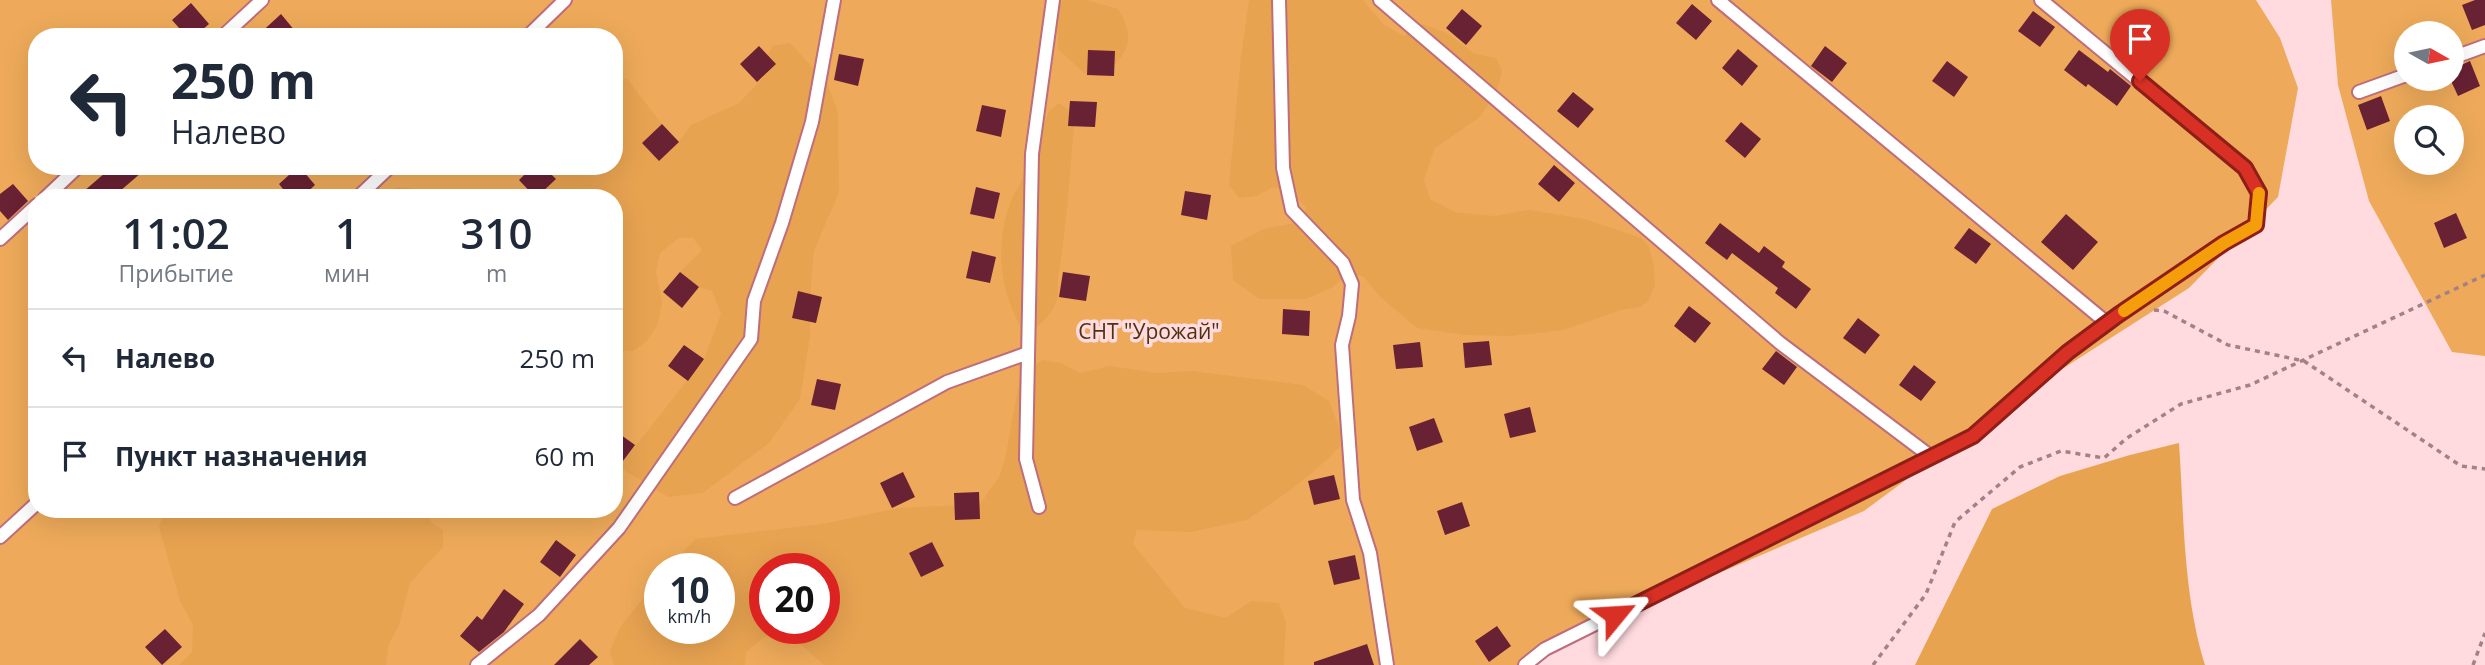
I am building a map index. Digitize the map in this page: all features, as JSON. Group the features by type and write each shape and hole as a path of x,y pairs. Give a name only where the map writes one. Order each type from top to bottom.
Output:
{"lane":[{"path":"232,28 262,0"},
{"path":"536,28 565,0"},
{"path":"478,665 539,615 619,528 751,339 754,301 782,223 812,122 834,0"},
{"path":"1039,508 1026,459 1032,154 1054,0"},
{"path":"1279,0 1283,169 1292,210 1343,262 1352,284 1349,316 1342,345 1353,500 1370,553 1387,665"},
{"path":"1380,0 1780,343 1930,456"},
{"path":"1718,0 2107,323"},
{"path":"1525,665 1545,649 1973,436 2068,352 2128,308 2256,225 2259,193 2245,168 2041,0"},
{"path":"2464,54 2485,46"},
{"path":"2360,92 2394,79"},
{"path":"55,189 69,175"},
{"path":"367,189 381,175"},
{"path":"0,239 28,213"},
{"path":"735,498 947,382 1028,353"},
{"path":"0,537 28,511"}],"path":[{"path":"1873,665 1926,594 1955,522 2020,467 2061,451 2104,458 2127,438 2181,404 2250,385 2485,275"},
{"path":"2128,308 2164,311 2228,345 2304,361 2461,466 2485,469"},
{"path":"2473,665 2485,633"}],"green space":[{"name":"СНТ \"Урожай\"","path":"0,0 2256,0 2280,38 2298,88 2278,197 2189,288 2015,399 1864,511 1574,635 1533,665 0,665"},
{"path":"2331,0 2485,0 2485,356 2452,352 2369,201 2338,85"}],"shaded area":[{"path":"1063,0 1087,0 1118,9 1124,20 1127,47 1101,76 1084,73 1058,49 1057,7"},
{"path":"1249,0 1363,0 1383,24 1404,36 1423,24 1447,33 1475,54 1496,58 1502,71 1497,91 1480,117 1435,148 1424,179 1430,199 1455,212 1494,216 1529,210 1585,219 1641,238 1649,247 1654,265 1655,285 1648,301 1640,307 1621,310 1564,330 1511,336 1465,335 1417,328 1380,297 1363,276 1348,274 1333,287 1306,299 1259,299 1233,280 1231,246 1264,229 1300,222 1306,208 1291,191 1273,187 1257,196 1239,198 1229,185"},
{"path":"790,43 827,83 838,112 839,192 814,251 810,337 800,399 769,443 703,493 668,497 623,469 623,462 704,359 721,314 712,291 699,287 680,272 702,250 693,238 679,238 660,253 656,272 662,303 658,324 648,340 633,351 623,350 623,189 538,189 541,175 623,175 623,79 627,79 662,124 642,143 659,161 679,142 691,125 739,103 776,64 768,55 772,46"},
{"path":"1059,103 1073,113 1074,125 1058,296 1045,320 1024,332 1015,316 1004,283 1001,248 1003,230 1013,196 1049,111"},
{"path":"1042,360 1061,363 1080,373 1109,366 1158,373 1192,371 1303,385 1329,401 1340,430 1340,446 1292,489 1247,520 1191,532 1137,530 1133,544 1185,608 1226,618 1251,601 1279,603 1286,623 1284,665 824,665 800,644 840,644 840,553 749,553 749,644 756,644 746,652 745,665 614,665 610,651 620,627 644,598 644,644 735,644 735,553 682,553 695,539 822,524 899,508 980,504 999,477 1005,459 1020,378"},
{"path":"2179,443 2188,583 2205,665 1915,665 1992,509 2060,476"},
{"path":"162,518 430,518 432,523 443,530 443,547 410,583 399,625 388,646 386,665 179,665 192,652 193,625 180,601 159,527"}],"building":[{"path":"2475,0 2485,0 2485,25 2472,30 2462,5"},
{"path":"191,3 209,24 204,28 179,28 172,20"},
{"path":"1692,4 1712,21 1696,40 1676,23"},
{"path":"1462,9 1482,26 1466,45 1446,28"},
{"path":"2033,11 2055,27 2040,47 2018,31"},
{"path":"281,14 293,28 266,28"},
{"path":"759,46 776,64 757,82 740,64"},
{"path":"1825,46 1847,63 1832,82 1811,66"},
{"path":"1738,49 1758,66 1742,86 1722,68"},
{"path":"1088,50 1115,51 1114,76 1087,75"},
{"path":"2079,50 2131,86 2117,106 2064,70"},
{"path":"839,54 864,59 858,86 834,80"},
{"path":"1947,61 1968,77 1954,97 1932,81"},
{"path":"2470,61 2480,86 2458,96 2456,91 2464,91 2464,64"},
{"path":"1573,92 1594,109 1578,128 1557,111"},
{"path":"2381,96 2390,121 2367,130 2358,105"},
{"path":"1070,101 1097,102 1095,127 1068,126"},
{"path":"982,105 1006,110 1001,137 976,131"},
{"path":"1741,122 1761,139 1745,158 1725,141"},
{"path":"662,124 679,142 659,161 642,143"},
{"path":"1554,165 1575,183 1559,202 1538,184"},
{"path":"103,175 139,175 122,189 86,189"},
{"path":"289,175 307,175 315,185 311,189 283,189 279,184"},
{"path":"524,175 552,175 556,179 545,189 528,189 519,180"},
{"path":"13,184 28,201 8,220 0,211 0,194"},
{"path":"976,187 1000,193 994,219 970,214"},
{"path":"1185,191 1211,195 1207,220 1181,215"},
{"path":"2456,213 2467,238 2444,248 2434,223"},
{"path":"2066,214 2098,242 2073,270 2041,242"},
{"path":"1720,223 1759,253 1764,246 1785,262 1782,267 1811,289 1796,309 1775,293 1778,288 1732,253 1727,260 1705,243"},
{"path":"1969,228 1991,244 1976,264 1954,248"},
{"path":"972,251 996,257 990,283 966,278"},
{"path":"680,272 699,287 682,308 663,292"},
{"path":"1063,272 1090,276 1086,301 1059,297"},
{"path":"798,291 822,297 816,323 792,318"},
{"path":"1689,306 1711,323 1695,343 1674,326"},
{"path":"1283,309 1310,311 1309,336 1282,334"},
{"path":"1858,318 1880,335 1865,354 1843,338"},
{"path":"1489,341 1492,365 1465,368 1463,343"},
{"path":"1420,342 1423,367 1396,369 1393,345"},
{"path":"684,345 704,359 688,381 668,366"},
{"path":"1776,351 1797,367 1784,385 1762,369"},
{"path":"1914,365 1936,382 1921,401 1899,385"},
{"path":"817,379 841,384 835,410 811,405"},
{"path":"1530,407 1536,432 1510,438 1504,414"},
{"path":"1434,418 1443,442 1417,451 1409,427"},
{"path":"623,436 635,445 623,461"},
{"path":"903,472 915,497 892,508 880,483"},
{"path":"1334,475 1340,499 1314,505 1308,481"},
{"path":"979,492 980,519 955,520 954,493"},
{"path":"1462,502 1470,526 1445,535 1437,511"},
{"path":"556,540 576,555 560,577 540,562"},
{"path":"932,542 944,566 921,577 909,553"},
{"path":"1355,555 1360,579 1334,585 1328,561"},
{"path":"504,589 524,604 504,632 479,652 460,636 477,616 482,620"},
{"path":"1497,626 1511,646 1489,662 1475,641"},
{"path":"165,629 182,647 162,665 145,647"},
{"path":"580,639 598,657 589,665 554,665"},
{"path":"1367,644 1374,665 1314,665 1314,662"}],"slow traffic":[{"path":"2124,311 2224,243 2256,225 2259,193"}],"route":[{"path":"1615,615 1973,436 2068,352 2224,243 2256,225 2259,193 2245,168 2140,81"}]}
